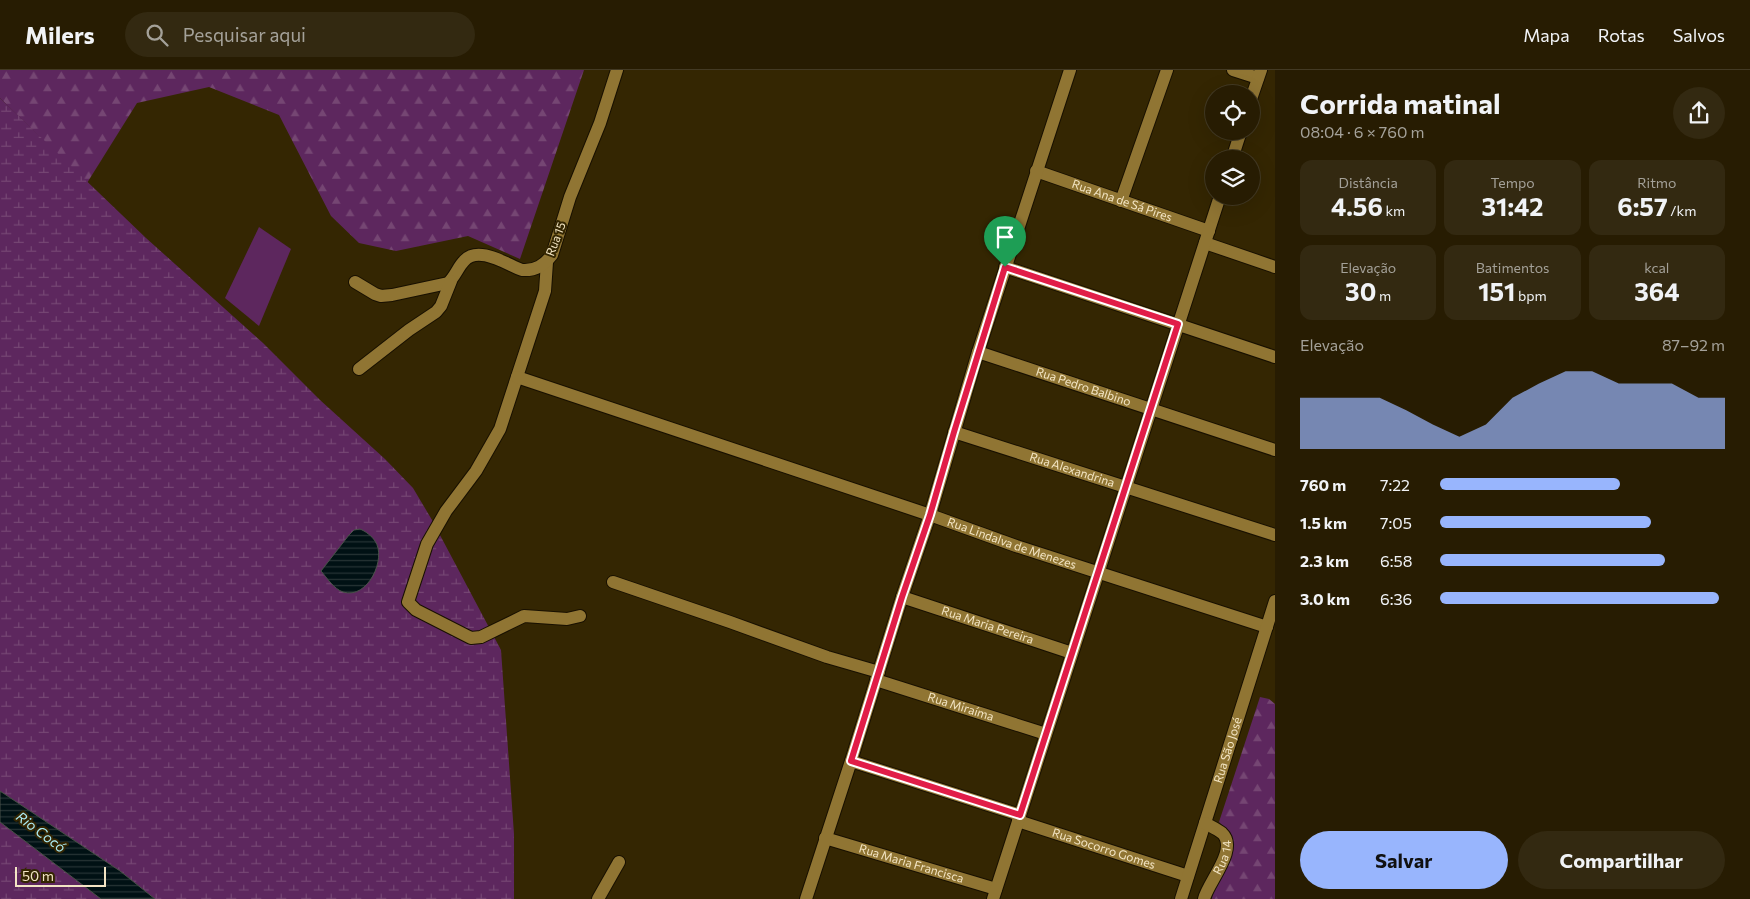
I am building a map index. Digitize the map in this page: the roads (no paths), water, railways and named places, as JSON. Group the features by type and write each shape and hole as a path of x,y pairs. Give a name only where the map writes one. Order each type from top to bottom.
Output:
{"street":[{"name":"Rua 15","path":"359,369 409,330 436,312 441,306 451,281 468,256 487,256 522,270 534,270 547,262 552,255 570,197 600,123 617,70"},
{"path":"806,899 930,515 1005,267 1070,70"},
{"path":"1121,201 1167,70"},
{"path":"1234,70 1260,74"},
{"name":"Rua Ana de Sá Pires","path":"1036,172 1121,201 1275,267"},
{"path":"994,896 1217,205"},
{"path":"547,262 544,291 500,429 476,471 446,511 427,544 408,602 416,610 471,638 481,637 524,616 567,619 580,616"},
{"path":"1005,267 1275,357"},
{"path":"355,282 375,294 388,296 445,284 451,281"},
{"name":"Rua Pedro Balbino","path":"978,352 1275,450"},
{"name":"Rua Lindalva de Menezes","path":"516,377 930,515 1016,546 1267,627"},
{"name":"Rua Alexandrina","path":"954,432 1275,535"},
{"name":"Rua Miraíma","path":"613,582 1046,734"},
{"name":"Rua Maria Pereira","path":"902,597 1072,653"},
{"name":"Rua São José","path":"1181,899 1275,601"},
{"name":"Rua Socorro Gomes","path":"851,761 1188,876"},
{"name":"Rua 14","path":"1204,899 1225,858 1227,846 1223,834 1205,823"},
{"name":"Rua Maria Francisca","path":"826,838 994,896"},
{"path":"598,899 619,862"}],"water":[{"path":"360,529 375,541 379,557 377,567 373,576 360,590 352,593 343,592 334,586 321,571 349,535 354,530"},
{"name":"Rio Cocó","path":"0,791 120,871 155,899 101,899 0,822"}]}
